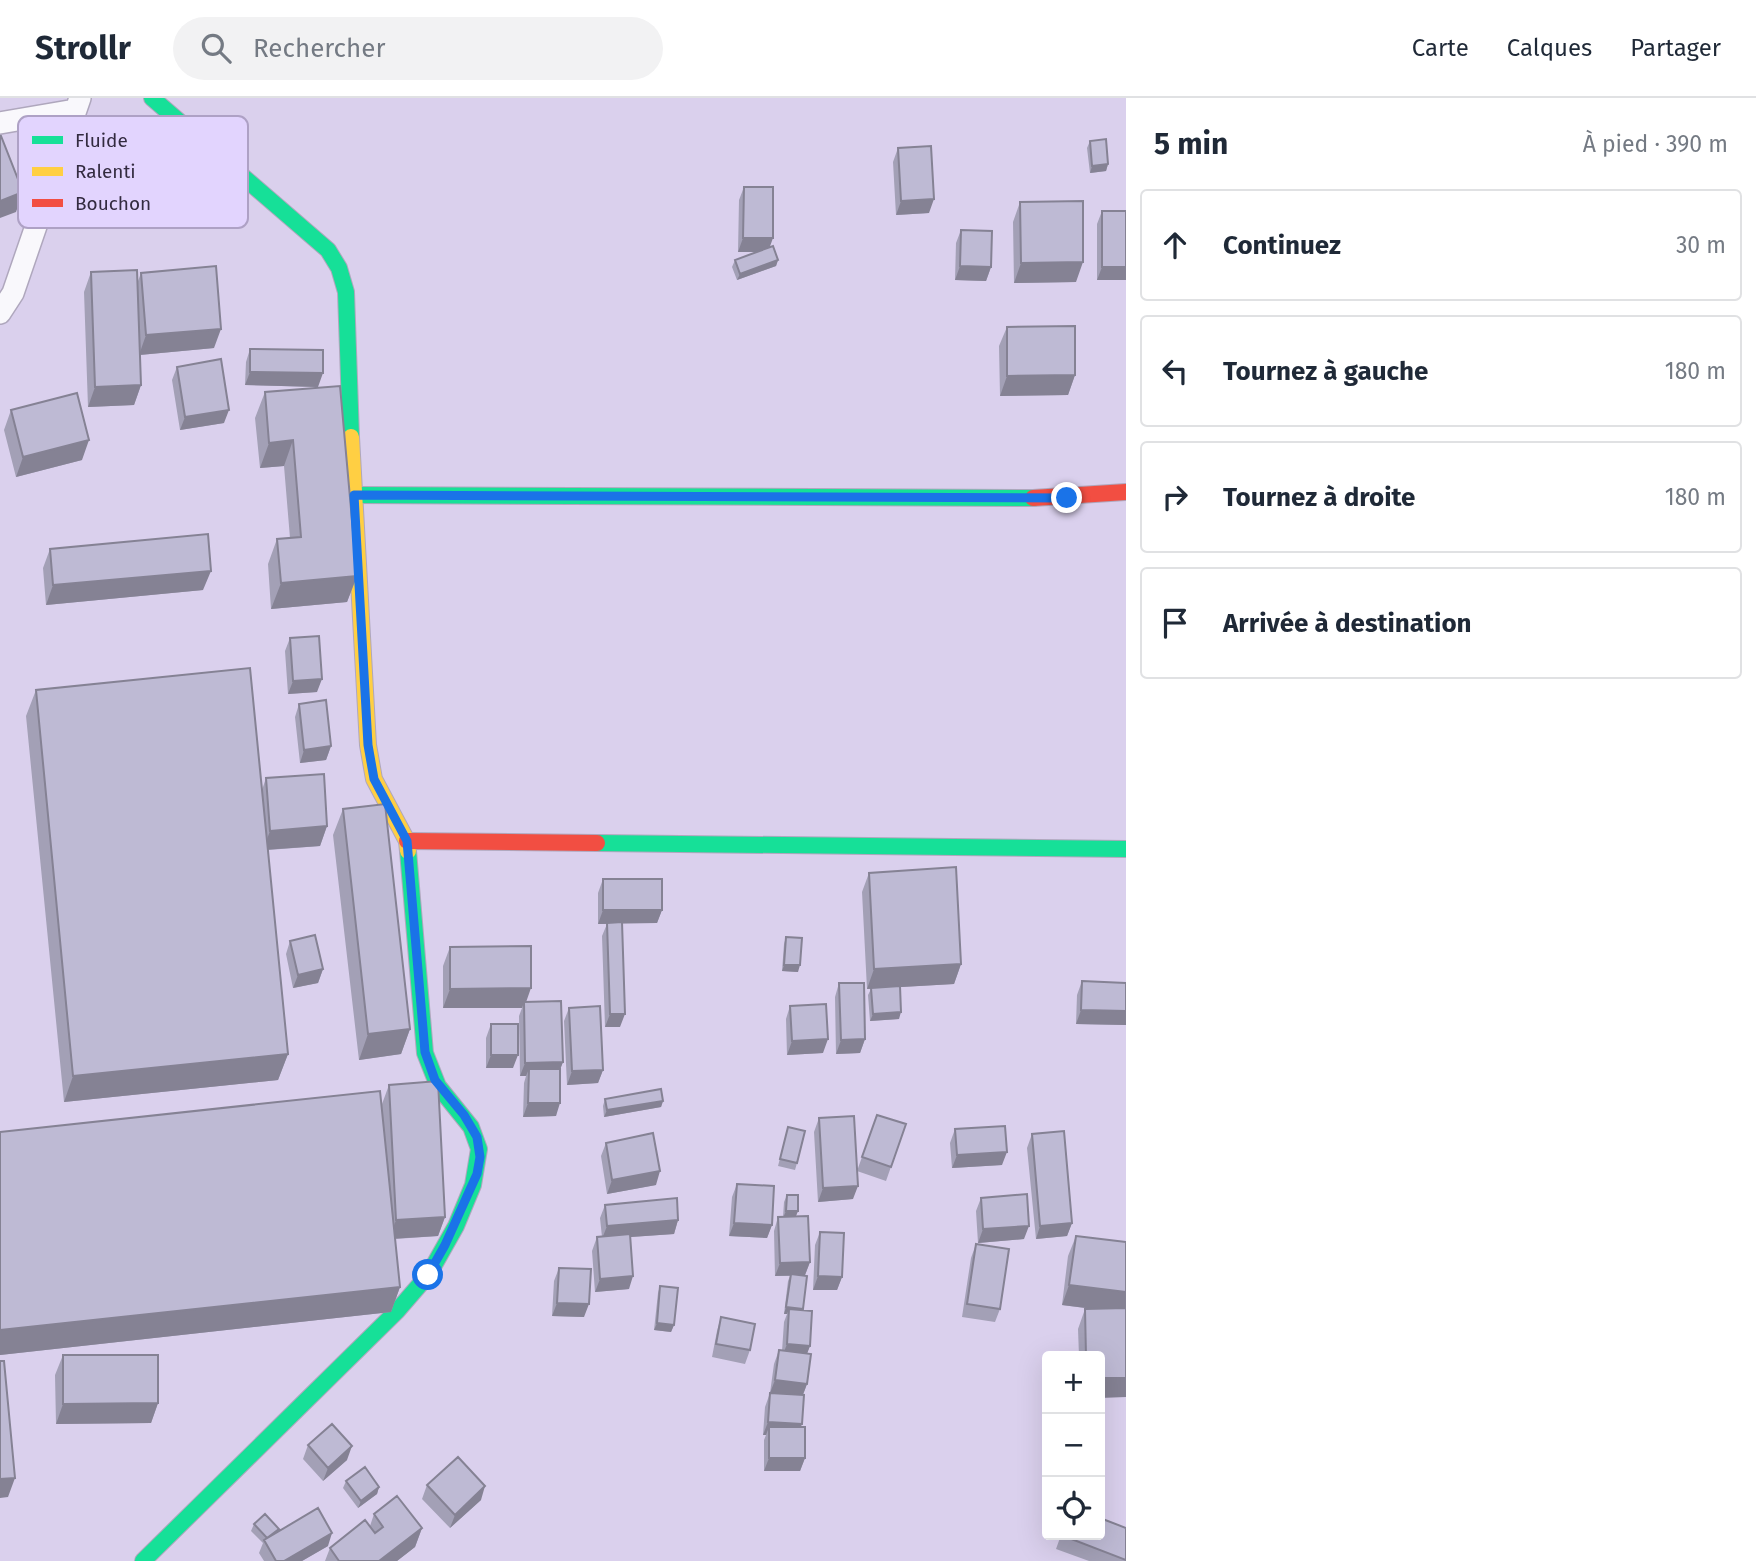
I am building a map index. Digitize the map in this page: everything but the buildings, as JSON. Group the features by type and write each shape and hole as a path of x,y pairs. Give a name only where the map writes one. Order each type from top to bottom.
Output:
{"street":[{"path":"152,98 173,116"},
{"path":"29,116 78,104"},
{"path":"0,123 18,119"},
{"path":"143,1561 405,1302 428,1275 445,1245 477,1174 480,1157 477,1137 464,1115 435,1080 425,1052 407,841 374,779 368,745 345,321 347,290 343,270 328,250 248,181"},
{"path":"0,313 13,292 35,228"},
{"path":"354,495 1067,498 1126,492"},
{"path":"407,841 1126,849"}],"traffic: fast":[{"path":"152,98 173,116"},
{"path":"248,181 328,250 339,268 346,292 351,437"},
{"path":"354,495 1033,498"},
{"path":"597,843 1126,849"},
{"path":"143,1561 397,1311 429,1274 456,1226 473,1185 479,1149 471,1127 438,1086 425,1053 408,851"}],"traffic: slow":[{"path":"351,437 368,745 374,779 407,841 408,851"}],"traffic: jam":[{"path":"1033,498 1126,492"},
{"path":"407,841 597,843"}],"route":[{"path":"428,1275 445,1245 477,1174 480,1157 477,1137 464,1115 435,1080 425,1052 407,841 374,779 368,745 354,495 1067,498"}]}
